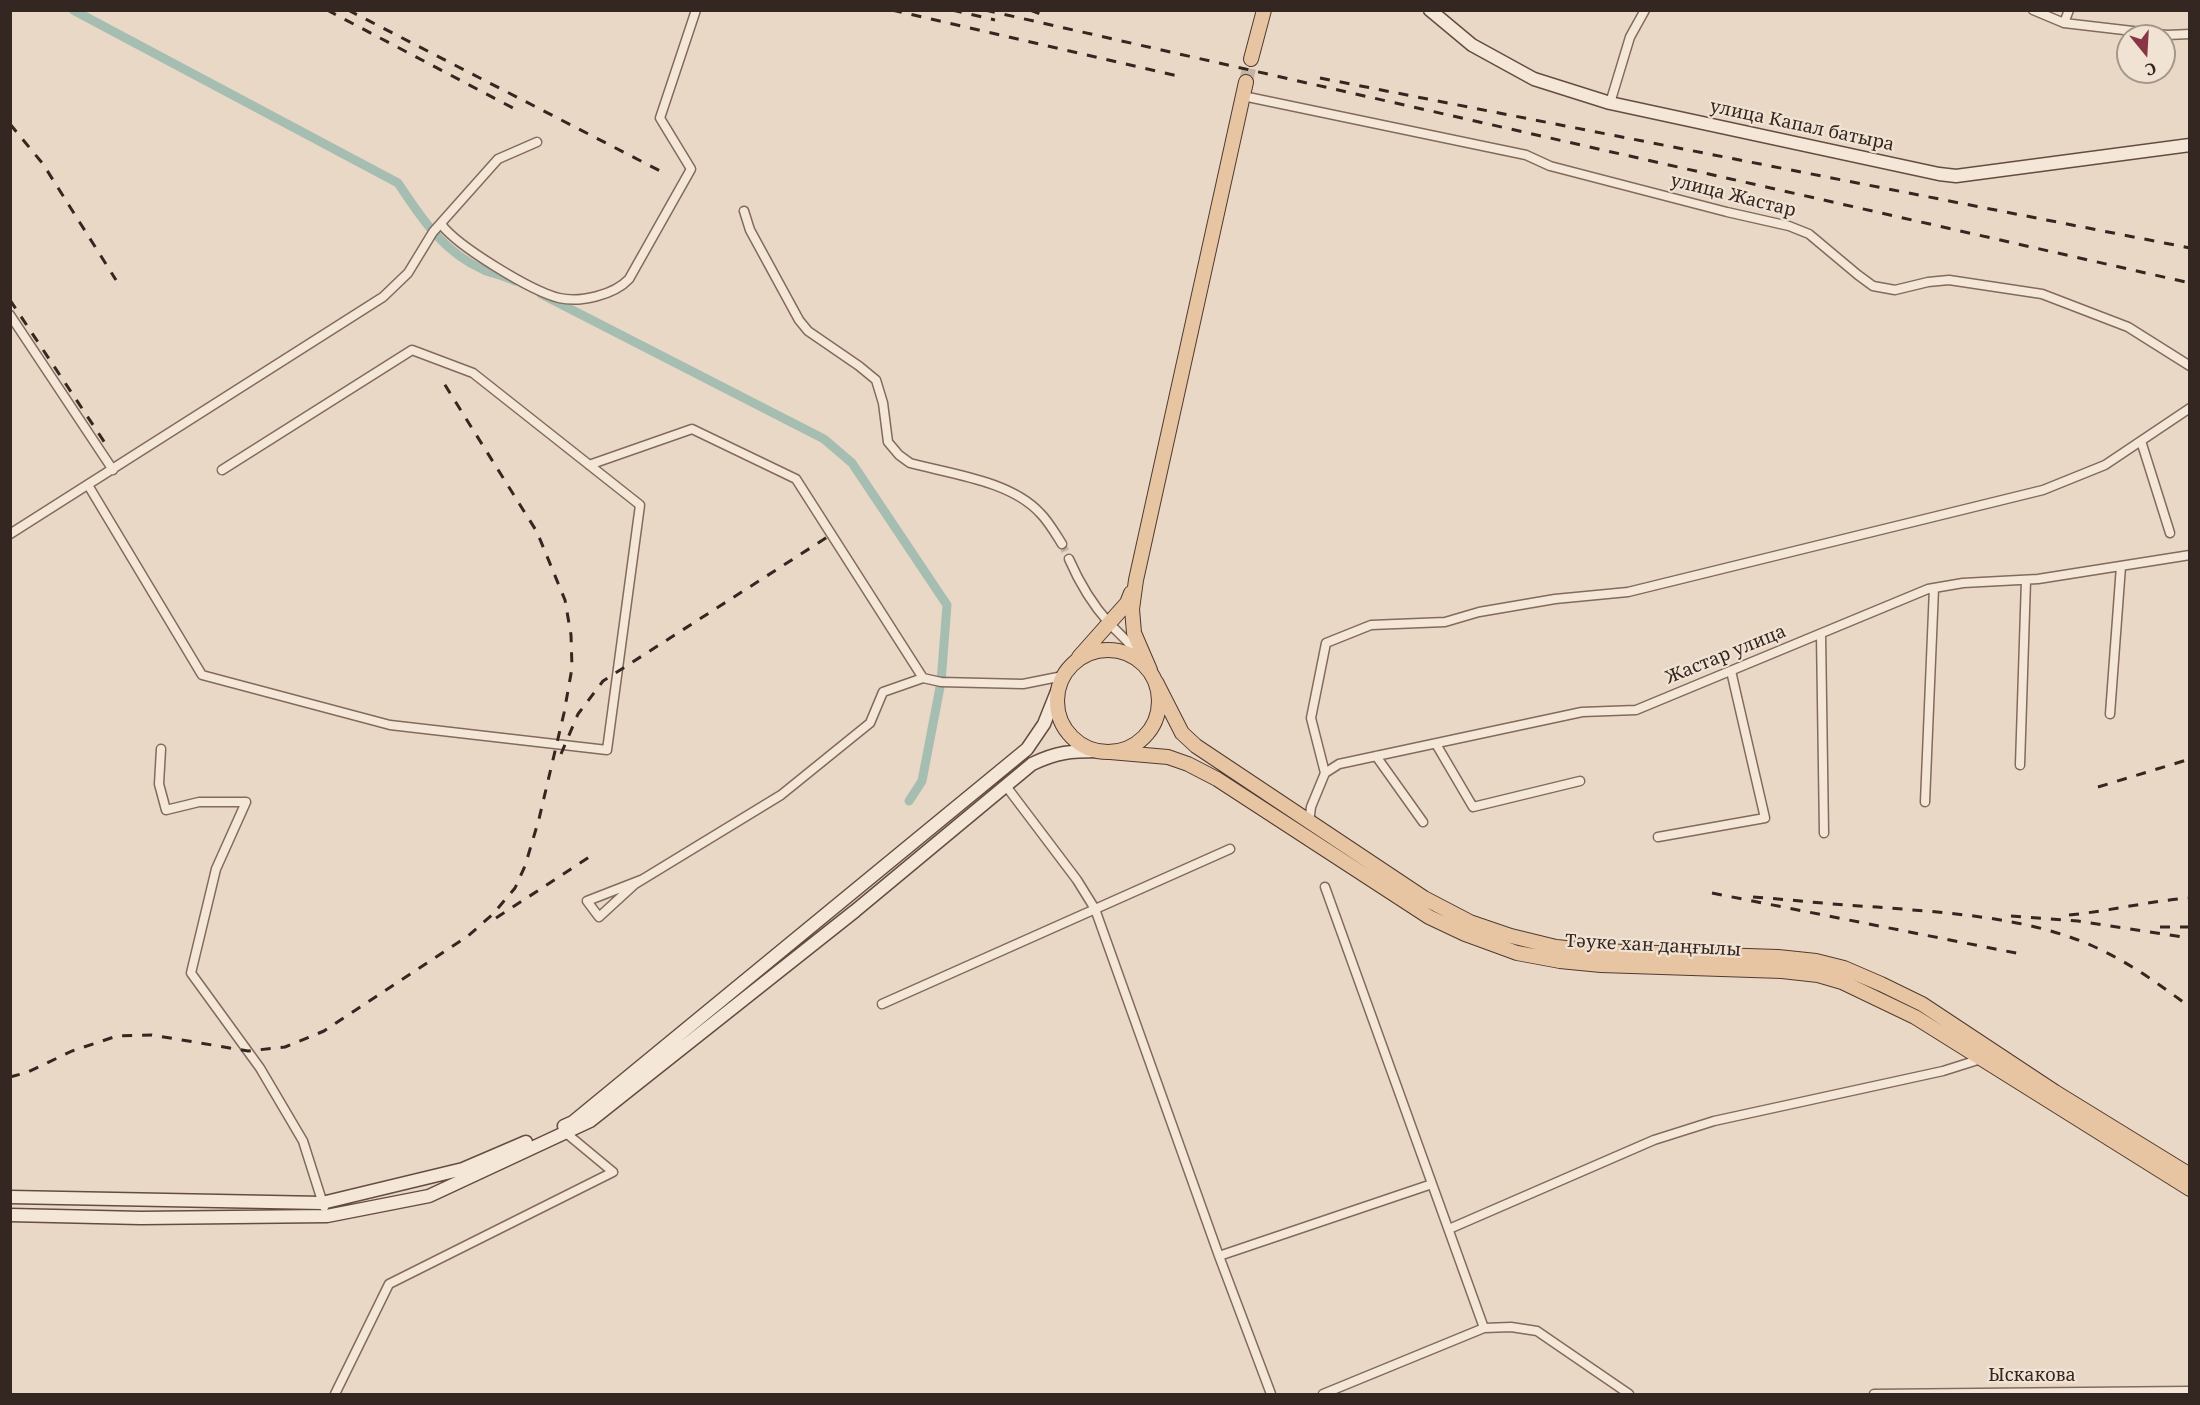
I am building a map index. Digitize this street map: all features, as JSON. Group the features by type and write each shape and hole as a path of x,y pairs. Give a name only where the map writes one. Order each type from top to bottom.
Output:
{"main road":[{"path":"1251,59 1263,10"},
{"name":"улица Капал батыра","path":"1430,10 1472,45 1534,79 1610,103 1939,174 1956,176 2190,145"},
{"path":"10,1197 322,1203 463,1169 573,1122 1027,749 1044,724 1061,683 1073,664 1127,603 1136,580 1244,89"},
{"name":"Тәуке хан даңғылы","path":"1136,580 1132,609 1134,633 1150,672 1182,732 1196,746 1424,898 1470,922 1511,936 1556,947 1597,951 1778,957 1816,961 1844,968 1922,1004 2052,1097 2190,1189"},
{"path":"10,1215 141,1218 327,1216 429,1196 590,1121 855,911 1032,764 1070,750 1104,752 1129,748 1145,737 1156,720 1160,701 1150,672 1137,658 1122,651 1104,650 1087,654 1073,664"},
{"path":"1061,683 1058,710 1065,729 1079,743 1104,752"},
{"name":"Тәуке хан даңғылы","path":"1104,752 1167,757 1188,764 1217,779 1429,917 1465,934 1517,953 1601,965 1782,970 1818,975 1842,982 1915,1017 1981,1059 2190,1175"},
{"path":"1217,779 1226,766"},
{"path":"1915,1017 1922,1004"}],"street":[{"path":"1610,103 1630,37 1645,10"},
{"path":"2033,10 2064,23 2167,35 2190,34"},
{"path":"2064,23 2069,10"},
{"path":"441,224 448,234 501,270 559,298 589,297 614,291 623,286 691,169 660,118 693,11"},
{"name":"улица Жастар","path":"1244,89 1526,154 1550,166 1789,226 1809,234 1874,286 1895,290 1928,282 1949,280 2042,294 2128,327 2190,366"},
{"path":"10,534 384,297 408,273 441,224 498,159 537,142"},
{"path":"744,211 750,230 808,331 876,380 883,403 888,442 899,455 910,463 999,487 1025,500 1039,512 1062,544"},
{"path":"10,315 113,470"},
{"path":"88,485 202,675 390,725 607,750 640,505 474,373 412,350 222,470"},
{"path":"1309,823 1311,807 1325,773 1311,718 1326,643 1371,625 1444,622 1479,612 1555,599 1628,592 2043,490 2105,465 2190,408"},
{"path":"589,465 692,429 796,479 923,678"},
{"path":"2141,441 2170,533"},
{"name":"Жастар улица","path":"1325,773 1339,764 1582,712 1636,710 1934,588 1963,583 2026,579 2190,555"},
{"path":"1069,559 1079,583 1109,623 1133,647 1150,672"},
{"path":"2110,714 2121,566"},
{"path":"2020,765 2026,579"},
{"path":"1925,802 1934,588"},
{"path":"1821,634 1824,833"},
{"path":"1658,837 1765,818 1731,671"},
{"path":"641,880 587,901 599,917 641,880 782,795 870,723 883,692 923,678 941,682 1061,683"},
{"path":"1436,744 1473,807 1580,781"},
{"path":"160,749 159,784 166,810 199,802 246,802 216,869 191,973 260,1068 303,1141 327,1216"},
{"path":"1376,756 1423,822"},
{"path":"1006,786 1077,880 1095,909 1271,1395"},
{"path":"882,1004 1230,849"},
{"path":"1325,887 1484,1328"},
{"path":"1449,1229 1654,1140 1714,1121 1943,1071 1981,1059"},
{"path":"335,1395 389,1284 613,1172 566,1133"},
{"path":"1219,1256 1432,1184"},
{"path":"1323,1395 1484,1328 1512,1327 1537,1331 1629,1395"},
{"name":"Ыскакова","path":"1874,1395 2190,1391"}],"waterway":[{"path":"73,10 398,183 425,222 445,244 470,263 515,281"},
{"path":"541,294 824,439 852,463 947,605 941,682 922,781 909,801"}],"tunnel":[{"path":"1246,82 1251,59"},
{"path":"1062,544 1069,559"}],"railway":[{"path":"327,10 513,108"},
{"path":"348,10 668,175"},
{"path":"892,10 1178,76"},
{"path":"952,10 995,20"},
{"path":"985,10 2190,283"},
{"path":"1030,10 1048,17"},
{"path":"1320,78 2190,248"},
{"path":"10,124 43,164 116,280"},
{"path":"10,300 107,446"},
{"path":"10,1077 28,1072 72,1051 117,1036 152,1035 248,1051 285,1047 324,1031 468,936 493,914 515,888 525,866 539,819 564,713 572,668 571,635 565,600 537,532 440,377"},
{"path":"561,754 578,714 603,681 829,536"},
{"path":"2098,787 2190,759"},
{"path":"496,918 594,854"},
{"path":"1712,893 2021,954"},
{"path":"1753,897 1960,914 2045,929 2097,948 2121,960 2190,1007"},
{"path":"2069,915 2190,898"},
{"path":"2011,916 2078,921 2190,938"},
{"path":"2160,927 2190,927"}]}
